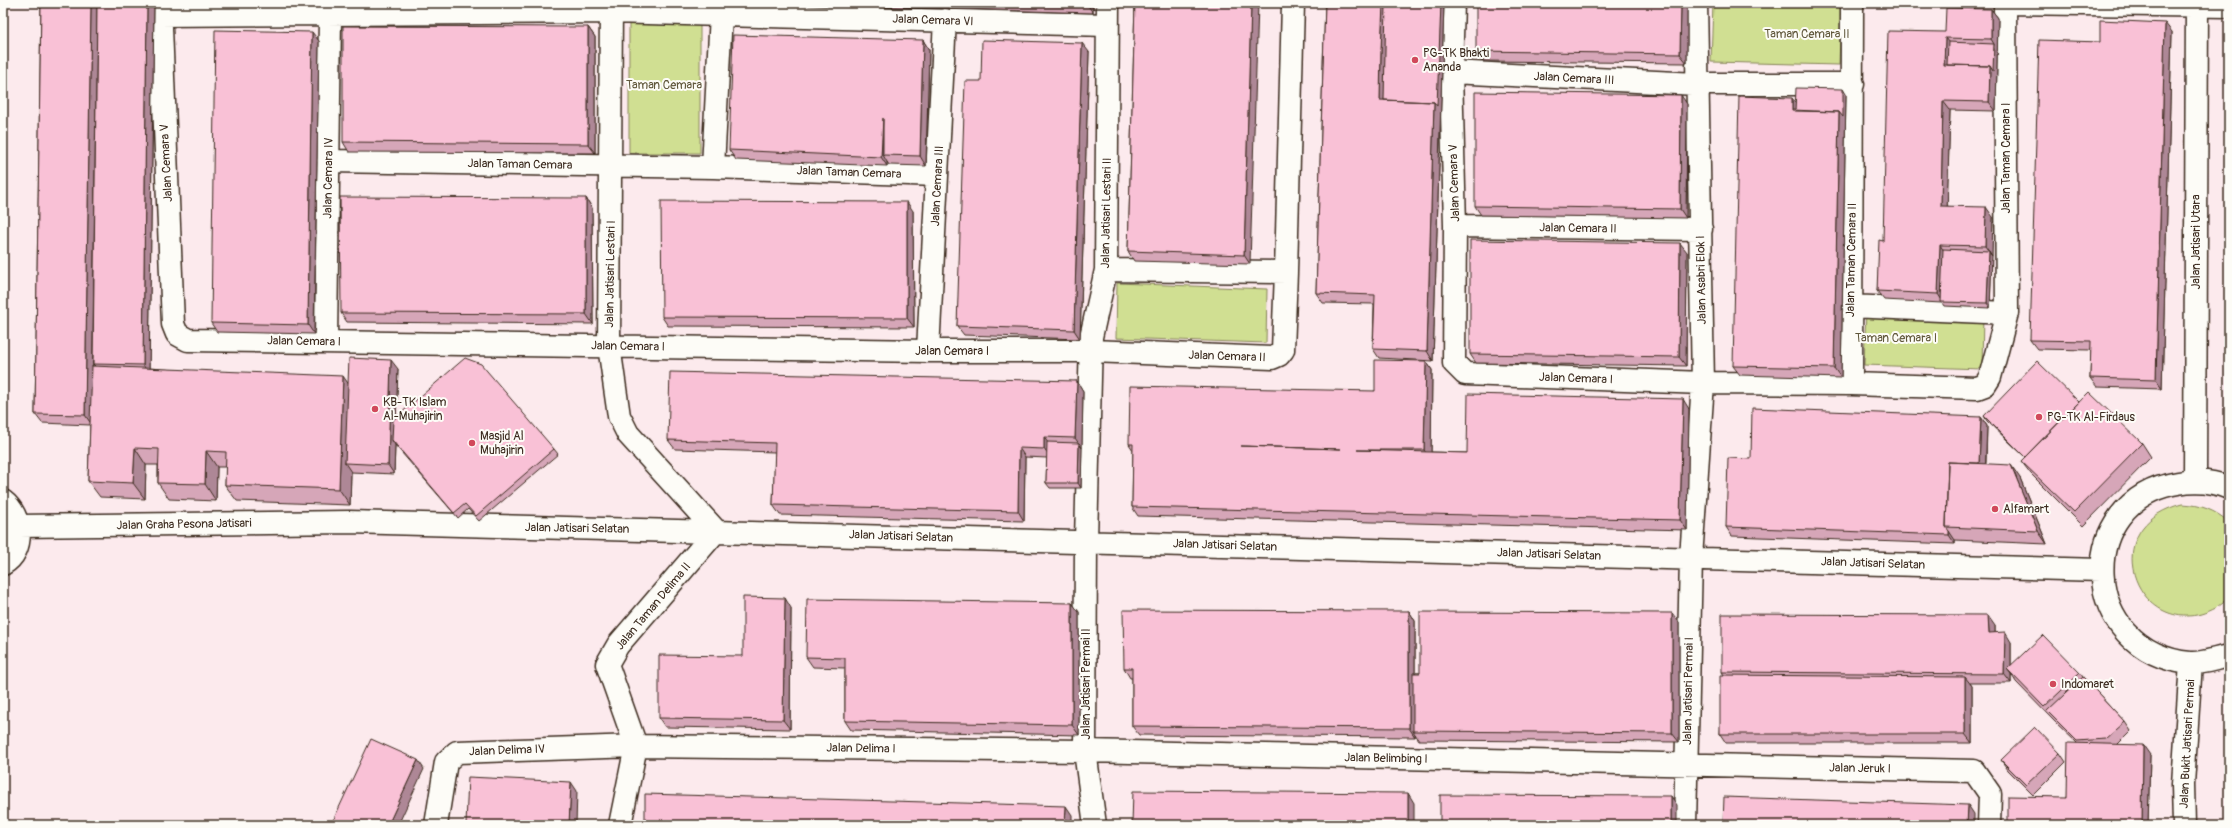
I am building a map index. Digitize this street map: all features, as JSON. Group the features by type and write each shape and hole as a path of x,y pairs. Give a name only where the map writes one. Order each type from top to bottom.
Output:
{"street":[{"name":"Jalan Jatisari Lestari II","path":"1086,542 1091,338 1106,270 1108,3"},
{"name":"Jalan Cemara II","path":"1091,351 1272,358 1279,355 1283,350 1293,3"},
{"name":"Jalan Cemara V","path":"1453,3 1451,72 1455,226 1454,363"},
{"name":"Jalan Asabri Elok I","path":"1691,558 1702,383 1701,229 1696,3"},
{"name":"Jalan Taman Cemara II","path":"1851,384 1850,306 1853,84 1852,3"},
{"path":"2005,3 2198,4 2229,6"},
{"name":"Jalan Taman Cemara I","path":"1851,384 1976,388 1985,385 1990,377 2006,313 2005,3"},
{"name":"Jalan Jatisari Utara","path":"2195,480 2198,4"},
{"name":"Jalan Cemara VI","path":"159,9 330,16 611,8 721,14 1107,25"},
{"name":"Jalan Jatisari Lestari I","path":"611,8 609,346 619,416 628,434 716,532"},
{"name":"Jalan Cemara V","path":"159,9 173,324"},
{"path":"712,167 721,14"},
{"name":"Jalan Cemara IV","path":"326,341 330,16"},
{"name":"Jalan Cemara III","path":"928,351 945,20"},
{"name":"Jalan Cemara III","path":"1451,72 1697,84"},
{"path":"1697,84 1853,84"},
{"name":"Jalan Taman Cemara","path":"328,161 712,167 937,175"},
{"name":"Jalan Cemara II","path":"1455,226 1701,229"},
{"path":"1106,270 1286,272"},
{"path":"1850,306 2006,313"},
{"name":"Jalan Cemara I","path":"173,324 177,334 188,340 928,351 1091,351"},
{"name":"Jalan Cemara I","path":"1454,363 1465,374 1702,383"},
{"path":"1702,383 1851,384"},
{"name":"Jalan Bukit Jatisari Permai","path":"2229,488 2195,480 2160,486 2129,506 2109,535 2101,570 2108,605 2127,635 2156,655 2191,663 2229,656"},
{"path":"3,501 14,513 19,526 19,539 14,552 3,564"},
{"name":"Jalan Jatisari Selatan","path":"349,522 2101,570"},
{"name":"Jalan Graha Pesona Jatisari","path":"19,526 349,522"},
{"name":"Jalan Taman Delima II","path":"636,746 607,664 618,645 716,532"},
{"name":"Jalan Jatisari Permai II","path":"1086,542 1085,751 1095,825"},
{"name":"Jalan Jatisari Permai I","path":"1686,825 1691,558"},
{"name":"Jalan Bukit Jatisari Permai","path":"2184,825 2183,784 2191,663"},
{"path":"620,825 636,746"},
{"name":"Jalan Delima I","path":"636,746 1085,751"},
{"name":"Jalan Delima IV","path":"436,825 446,762 457,752 636,746"},
{"name":"Jalan Belimbing I","path":"1085,751 1687,764"},
{"name":"Jalan Jeruk I","path":"1687,764 1974,771 1990,794 1989,825"}],"green space":[{"name":"Taman Cemara II","path":"1713,3 1841,3 1839,65 1711,62"},
{"name":"Taman Cemara","path":"629,16 700,16 700,153 629,153"},
{"path":"1117,283 1267,289 1266,343 1116,338"},
{"name":"Taman Cemara I","path":"1866,310 1983,314 1982,369 1864,365"},
{"path":"2182,504 2207,509 2218,514 2229,522 2229,597 2216,608 2201,614 2178,615 2158,608 2143,593 2134,574 2132,553 2139,533 2155,516"}],"building":[{"path":"41,3 91,3 85,415 35,414"},
{"path":"97,3 147,3 143,365 93,364"},
{"path":"1056,3 1087,3 1087,4"},
{"path":"1135,3 1251,3 1244,255 1128,251"},
{"path":"1325,3 1383,3 1380,100 1434,102 1427,351 1373,349 1375,295 1316,293"},
{"name":"PG-TK Bhakti Ananda","path":"1386,3 1441,3 1437,106 1434,102 1384,100"},
{"path":"1476,3 1681,3 1680,54 1476,51"},
{"path":"1946,8 1991,9 1991,39 1945,38 1944,65 1990,66 1989,102 1943,101 1941,206 1986,207 1985,246 1940,245 1938,294 1877,291 1879,240 1883,241 1888,31 1945,32"},
{"path":"2100,20 2165,23 2156,380 2090,378 2091,341 2030,340 2039,40 2100,42"},
{"path":"343,26 588,27 588,144 343,142"},
{"path":"215,30 312,32 308,325 211,323"},
{"path":"733,35 923,40 920,156 883,155 883,118 881,157 729,150"},
{"path":"982,40 1082,43 1074,330 957,326 965,81 981,81"},
{"path":"1948,42 1994,44 1993,71 1990,66 1947,65"},
{"path":"1796,88 1843,89 1843,117 1839,112 1795,111"},
{"path":"1475,92 1681,95 1680,209 1475,206"},
{"path":"1739,96 1792,98 1792,110 1839,112 1834,368 1733,366"},
{"path":"340,197 586,198 586,314 341,313"},
{"path":"661,201 907,202 907,318 662,317"},
{"path":"1470,240 1680,243 1679,357 1470,354"},
{"path":"1943,249 1989,251 1987,303 1941,302"},
{"name":"KB-TK Islam Al-Muhajirin","path":"349,358 391,360 388,465 345,463"},
{"name":"Masjid Al Muhajirin","path":"465,358 481,364 554,449 476,516 465,504 454,513 392,440 393,420"},
{"path":"1375,360 1426,361 1424,450 1357,450 1467,453 1468,394 1683,399 1680,520 1132,507 1133,444 1129,444 1130,386 1375,391"},
{"name":"PG-TK Al-Firdaus","path":"2037,361 2079,402 2025,457 1984,416"},
{"path":"92,366 343,376 339,489 225,485 226,452 206,451 205,484 158,483 159,449 135,448 133,483 88,481"},
{"path":"670,372 1077,381 1075,438 1044,437 1044,449 1019,448 1018,511 773,505 775,443 668,440"},
{"path":"2089,392 2142,443 2074,512 2021,461"},
{"path":"1752,408 1981,417 1979,463 1948,462 1946,527 1949,531 1949,535 1726,527 1728,458 1751,459"},
{"path":"1047,442 1079,443 1078,483 1046,483"},
{"name":"Alfamart","path":"1948,462 2011,465 2038,531 1946,527"},
{"path":"743,597 785,598 783,720 659,718 659,655 743,656"},
{"path":"807,599 1072,603 1072,725 845,721 845,658 806,657"},
{"path":"1123,610 1409,611 1409,728 1132,726 1132,668 1124,668"},
{"path":"1420,612 1672,613 1672,733 1413,731 1413,673 1420,673"},
{"path":"1722,614 1988,615 1989,633 2005,632 2004,674 1722,672"},
{"name":"Indomaret","path":"2043,635 2080,673 2044,707 2007,669"},
{"path":"1720,675 1965,677 1965,734 1720,734"},
{"path":"2083,677 2125,722 2106,739 2077,741 2047,711"},
{"path":"2035,727 2060,753 2026,785 2001,760"},
{"path":"371,739 418,760 388,825 331,825"},
{"path":"2068,743 2143,745 2142,825 2008,825 2008,796 2067,797"},
{"path":"468,777 571,782 569,825 466,825"},
{"path":"1133,791 1408,793 1408,825 1132,825"},
{"path":"645,794 1066,806 1065,825 645,825"},
{"path":"1440,795 1671,796 1671,825 1440,825"},
{"path":"1724,797 1968,805 1967,825 1723,825"}],"place":[{"name":"PG-TK Bhakti Ananda","path":"1415,60"},
{"name":"KB-TK Islam Al-Muhajirin","path":"375,409"},
{"name":"PG-TK Al-Firdaus","path":"2039,417"},
{"name":"Masjid Al Muhajirin","path":"472,443"},
{"name":"Alfamart","path":"1995,509"},
{"name":"Indomaret","path":"2053,684"}]}
